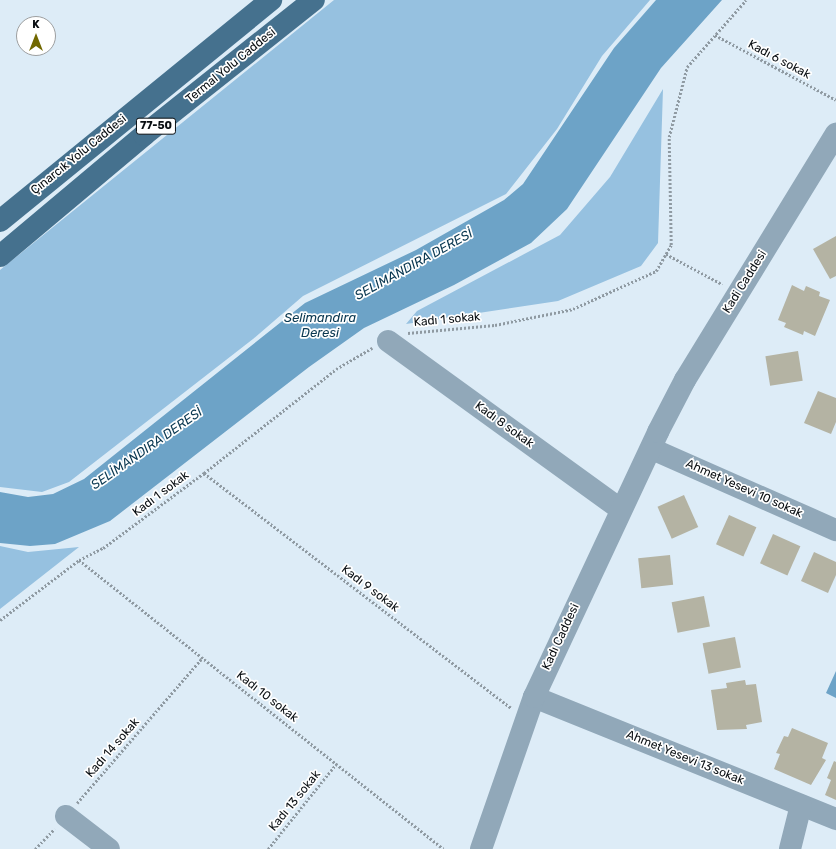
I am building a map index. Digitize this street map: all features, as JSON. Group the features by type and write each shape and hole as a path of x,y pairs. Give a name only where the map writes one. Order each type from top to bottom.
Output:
{"main road":[{"name":"Çınarcık Yolu Caddesi","path":"0,221 271,0"},
{"name":"Termal Yolu Caddesi","path":"0,256 144,135 314,0"}],"street":[{"name":"Kadi Caddesi","path":"655,440 685,380 836,134"},
{"name":"Kadı 8 sokak","path":"388,341 620,509"},
{"name":"Kadı Caddesi","path":"481,849 534,697 620,509 655,440"},
{"name":"Ahmet Yesevi 10 sokak","path":"655,440 836,530"},
{"name":"Ahmet Yesevi 13 sokak","path":"534,697 836,819"},
{"path":"790,849 801,805"},
{"path":"66,816 109,849"}],"path":[{"name":"Kadı 1 sokak","path":"0,620 79,560 103,548 204,473 336,369 368,349 409,333 495,325 573,309 656,271 671,245 669,137 687,68 714,35 746,0"},
{"name":"Kadı 6 sokak","path":"714,35 836,100"},
{"path":"666,254 738,293"},
{"name":"Kadı 9 sokak","path":"204,473 526,720"},
{"name":"Kadı 10 sokak","path":"79,560 443,849"},
{"name":"Kadı 14 sokak","path":"35,849 66,816 202,658"},
{"name":"Kadı 13 sokak","path":"268,849 336,764"}],"shaded area":[{"path":"334,0 650,0 602,56 557,129 506,194 303,296 253,339 69,482 42,492 0,487 0,270"},
{"path":"663,89 658,243 641,266 558,301 406,324 417,311 560,235 610,177"},
{"path":"0,546 28,552 79,547 0,609"}],"water":[{"name":"Selimandıra Deresi","path":"656,0 722,0 661,68 567,209 531,243 454,285 364,328 309,367 110,521 55,544 30,546 0,543 0,492 28,497 53,494 84,479 305,303 416,250 504,200 523,184 614,48"},
{"path":"836,671 836,698 826,693"}],"building":[{"path":"836,236 836,276 830,279 813,249"},
{"path":"792,285 804,291 806,286 820,292 819,296 830,300 815,336 804,331 803,335 784,327 786,323 778,320"},
{"path":"798,351 803,381 770,386 765,356"},
{"path":"818,391 836,398 836,422 831,434 804,423"},
{"path":"684,495 698,527 672,539 658,507"},
{"path":"729,515 756,527 743,556 716,544"},
{"path":"773,534 800,546 787,575 760,563"},
{"path":"814,552 836,562 836,575 828,593 801,581"},
{"path":"670,555 673,585 641,588 638,558"},
{"path":"704,596 710,626 678,633 672,602"},
{"path":"735,637 741,667 709,674 703,643"},
{"path":"745,680 746,685 756,684 762,722 746,725 747,729 717,730 711,690 727,688 726,683"},
{"path":"792,728 828,743 822,758 826,760 811,785 774,769 780,754 776,753 784,736 788,737"},
{"path":"834,761 836,762 836,800 825,795 831,780 827,778"}],"water label":[{"name":"SELİMANDIRA DERESİ","path":"414,265"},
{"name":"SELİMANDIRA DERESİ","path":"147,449"}]}
